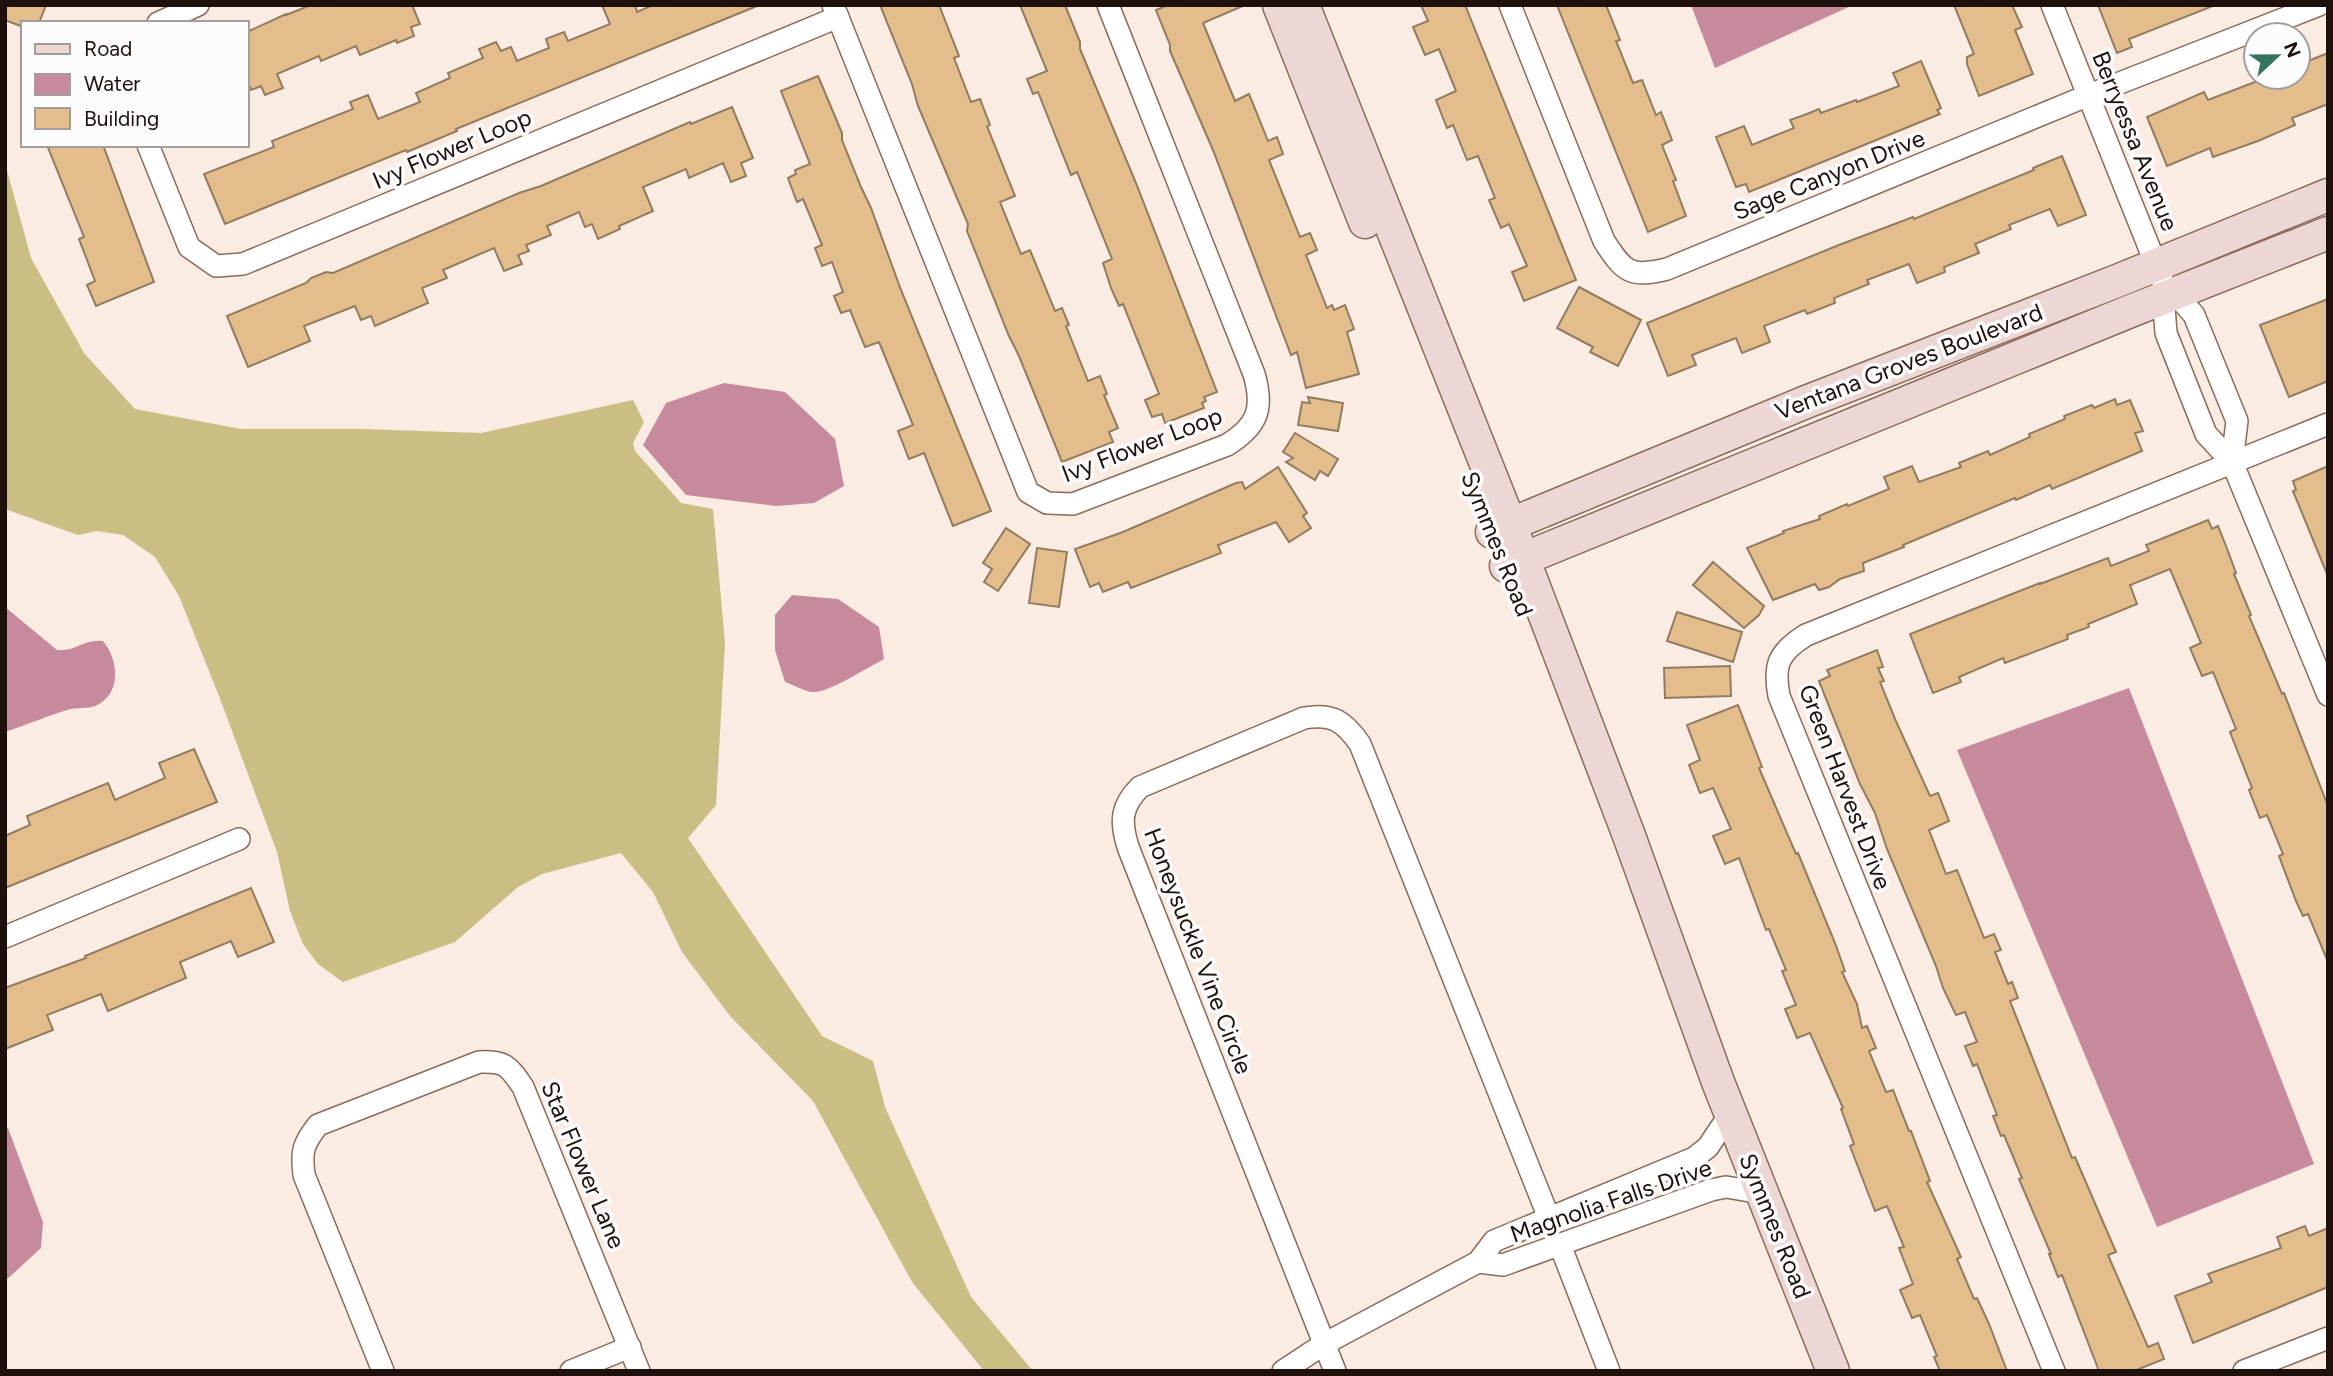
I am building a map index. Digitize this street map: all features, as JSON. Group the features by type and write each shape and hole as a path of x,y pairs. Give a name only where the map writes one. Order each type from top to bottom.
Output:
{"street":[{"path":"162,21 198,5"},
{"name":"Ivy Flower Loop","path":"149,147 189,247 216,265 243,264 836,11 1028,492 1047,503 1073,504 1227,445 1250,427 1257,416 1260,402 1254,374 1108,5"},
{"name":"Symmes Road","path":"1279,5 1501,528"},
{"name":"Symmes Road","path":"1303,5 1501,528 1612,832 1718,1082 1833,1371"},
{"name":"Sage Canyon Drive","path":"1510,5 1604,241 1615,258 1627,269 1643,275 1667,269 2089,95 2319,5"},
{"name":"Berryessa Avenue","path":"2052,5 2169,296 2164,307 2166,333 2206,434 2232,462 2328,695"},
{"name":"Ventana Groves Boulevard","path":"1501,528 1805,402 2328,195"},
{"name":"Ventana Groves Boulevard","path":"1514,563 2328,233"},
{"name":"Berryessa Avenue","path":"2169,296 2181,300 2194,316 2237,421 2232,462"},
{"name":"Green Harvest Drive","path":"2054,1371 1779,696 1776,678 1779,659 1789,645 1806,635 2328,424"},
{"name":"Honeysuckle Vine Circle","path":"1335,1371 1122,828 1129,797 1140,787 1304,718 1332,718 1348,727 1360,744 1549,1218"},
{"path":"5,937 239,839"},
{"name":"Star Flower Lane","path":"383,1371 304,1175 302,1157 305,1141 318,1125 479,1062 497,1061 511,1070 523,1087 639,1371"},
{"name":"Magnolia Falls Drive","path":"1283,1371 1324,1344 1478,1262 1494,1241 1694,1158 1708,1147 1730,1114"},
{"name":"Magnolia Falls Drive","path":"1478,1262 1503,1265 1711,1190 1726,1188 1762,1194"},
{"path":"1560,1245 1609,1371"},
{"path":"2244,1371 2328,1338"},
{"path":"571,1371 629,1347"}],"shaded area":[{"path":"5,163 31,258 84,353 135,409 241,429 481,433 633,400 644,422 633,443 635,451 681,503 713,509 725,643 716,805 688,838 822,1036 873,1061 885,1107 971,1297 1033,1371 984,1371 912,1282 813,1101 730,1016 682,952 653,892 621,853 542,874 518,887 455,942 343,982 318,964 303,944 290,911 277,852 179,596 155,557 123,535 97,531 78,535 5,509"}],"water":[{"path":"1691,5 1853,5 1715,68"},
{"path":"724,383 785,392 835,439 844,486 814,503 776,506 686,495 643,445 666,403"},
{"path":"792,595 838,599 879,627 884,659 837,685 819,691 812,692 785,682 775,650 775,615"},
{"path":"5,607 57,650 103,641 115,667 114,686 104,701 92,707 59,712 5,732"},
{"path":"2129,688 2314,1164 2157,1227 1957,750"},
{"path":"8,1128 43,1222 41,1248 5,1281 5,1129"}],"building":[{"path":"5,5 46,5 40,21 21,21 21,26 5,20"},
{"path":"311,5 412,5 420,24 411,27 414,36 397,43 396,40 360,55 356,46 321,61 319,56 277,74 283,88 265,95 261,86 251,90 248,82 248,32"},
{"path":"602,5 635,5 637,12 653,5 757,6 456,129 457,131 407,152 406,150 225,224 204,174 274,147 272,141 353,109 350,102 368,95 378,119 420,102 416,93 450,78 448,73 483,58 479,49 496,42 501,51 511,47 517,61 549,48 546,39 564,32 568,41 610,24"},
{"path":"880,5 939,5 959,56 954,58 971,102 980,99 990,125 987,126 1015,196 1000,202 1021,254 1030,250 1055,311 1062,308 1069,325 1066,326 1088,381 1100,376 1107,394 1104,395 1118,428 1109,432 1113,442 1062,462 967,231 968,224 918,106 912,84"},
{"path":"1020,5 1065,5 1080,42 1080,49 1136,183 1217,392 1204,397 1204,408 1165,423 1162,414 1152,417 1145,400 1159,394 1123,304 1119,306 1111,288 1103,263 1112,259 1077,172 1071,175 1038,92 1033,94 1027,79 1047,71"},
{"path":"1168,5 1245,5 1203,23 1235,101 1249,94 1268,141 1277,137 1283,154 1269,160 1300,237 1310,233 1317,250 1306,255 1327,308 1332,305 1334,310 1345,305 1354,329 1347,332 1359,374 1306,388 1297,352 1291,355 1213,150 1170,51 1156,10"},
{"path":"1421,5 1465,5 1576,280 1524,301 1512,272 1527,266 1509,224 1501,228 1489,200 1495,198 1478,156 1467,160 1453,125 1447,128 1436,100 1456,91 1439,49 1425,55 1413,27 1428,21"},
{"path":"1557,5 1606,5 1620,40 1616,41 1633,83 1642,80 1656,115 1661,112 1672,140 1662,145 1686,216 1648,232"},
{"path":"1954,5 2012,5 2022,27 2015,30 2033,74 1979,96 1967,64 1967,57 1974,54"},
{"path":"2098,5 2213,6 2129,39 2132,47 2117,53"},
{"path":"2328,53 2328,104 2292,118 2295,125 2258,141 2213,157 2210,148 2167,166 2147,117 2204,92 2208,100 2242,87 2242,91 2312,91 2312,59"},
{"path":"1921,61 1941,108 1937,110 1940,114 1749,192 1746,184 1736,187 1716,137 1744,126 1752,145 1794,128 1790,120 1819,109 1821,113 1856,100 1857,102 1899,86 1893,73"},
{"path":"818,76 991,511 953,526 924,453 909,459 898,431 913,425 879,342 865,347 850,310 841,313 834,296 843,292 832,262 822,266 815,248 822,245 803,199 797,202 788,178 796,174 795,170 810,164 781,91"},
{"path":"732,107 753,158 741,163 746,176 731,182 723,163 689,178 686,169 643,187 653,211 598,239 592,224 585,227 579,212 547,226 551,235 526,245 529,251 518,255 522,264 504,271 494,248 443,270 447,278 422,288 428,303 375,326 371,316 361,320 355,306 304,326 310,341 248,367 227,316 306,283 311,278 326,272 333,273 519,193"},
{"path":"48,147 104,147 154,282 96,306 87,285 95,281 79,239 84,237"},
{"path":"2062,156 2086,215 2058,226 2050,209 2009,225 2011,229 1975,244 1979,253 1944,267 1945,272 1917,283 1909,264 1867,280 1869,284 1834,298 1835,303 1807,314 1805,310 1764,326 1770,342 1742,353 1736,338 1692,355 1696,365 1668,376 1647,323 1839,245 1913,217 1914,219"},
{"path":"1579,287 1641,320 1618,366 1590,352 1593,347 1557,328"},
{"path":"2328,299 2328,381 2289,397 2260,325"},
{"path":"1308,397 1343,403 1338,431 1298,425 1302,402 1310,403"},
{"path":"2115,399 2117,405 2130,400 2143,431 2135,433 2142,451 2052,489 2050,485 2016,500 2015,498 1903,545 1904,547 1863,563 1864,571 1840,579 1829,587 1819,590 1815,584 1773,600 1747,548 1784,533 1783,531 1820,519 1819,516 1847,504 1848,506 1889,489 1884,477 1912,466 1919,482 1961,467 1959,463 1988,451 1990,455 2030,437 2029,434 2065,419 2064,416"},
{"path":"1295,433 1338,459 1328,476 1320,471 1315,480 1286,462 1293,458 1283,452"},
{"path":"2328,466 2327,574 2293,491 2296,490 2293,481"},
{"path":"1278,467 1307,513 1303,516 1311,528 1289,542 1276,522 1218,545 1221,553 1131,588 1128,582 1103,592 1099,583 1090,587 1075,549 1123,532 1236,483 1242,482 1245,489"},
{"path":"2208,520 2212,529 2218,526 2251,615 2249,616 2282,694 2284,693 2328,806 2328,962 2308,914 2303,916 2296,901 2279,856 2283,854 2267,815 2260,818 2249,790 2252,788 2230,732 2236,729 2213,672 2202,676 2190,648 2201,643 2170,569 2130,585 2137,604 2088,624 2089,627 2067,635 2068,639 2005,663 2003,658 1959,677 1961,682 1933,693 1910,634 2108,558 2111,566 2149,551 2146,545"},
{"path":"1006,528 1030,544 998,591 984,582 992,569 983,563"},
{"path":"1037,548 1067,552 1059,607 1029,603"},
{"path":"1713,562 1764,606 1759,615 1744,628 1693,585"},
{"path":"1677,612 1742,632 1733,662 1667,641"},
{"path":"1877,650 1883,667 1878,668 1884,681 1880,682 1895,719 1930,796 1938,793 1949,821 1929,830 1946,874 1957,870 1984,938 1994,934 2001,950 1995,952 2008,984 2012,982 2018,998 2010,1001 2072,1158 2075,1157 2116,1252 2108,1255 2148,1347 2158,1343 2164,1359 2134,1371 2099,1371 2062,1275 2058,1277 2019,1179 2022,1178 1993,1116 1997,1115 1977,1064 1973,1066 1965,1046 1977,1042 1965,1012 1956,1015 1943,988 1875,813 1860,784 1819,681 1830,676 1827,670"},
{"path":"1730,666 1731,696 1665,698 1664,668"},
{"path":"1738,705 1762,767 1759,768 1835,943 1845,971 1842,972 1857,1004 1862,1028 1867,1026 1876,1048 1869,1051 1886,1092 1893,1090 1911,1131 1930,1181 1927,1182 1961,1257 1957,1259 1974,1299 1977,1298 1989,1324 2007,1371 1940,1371 1934,1357 1937,1356 1920,1315 1912,1318 1900,1290 1913,1284 1899,1248 1904,1247 1887,1206 1875,1211 1850,1146 1854,1144 1841,1109 1843,1108 1810,1033 1797,1038 1785,1009 1796,1005 1782,971 1786,970 1769,929 1766,930 1739,858 1725,864 1713,836 1731,829 1713,788 1700,793 1689,765 1700,760 1687,725"},
{"path":"194,749 217,802 5,888 5,836 30,825 27,816 108,783 115,800 165,778 159,763"},
{"path":"251,888 274,942 238,957 231,941 180,962 186,978 108,1011 101,994 47,1015 53,1030 5,1049 5,988 86,958 85,956"},
{"path":"2305,1226 2309,1236 2328,1228 2328,1287 2193,1343 2175,1296 2212,1282 2208,1274 2281,1248 2277,1237"}]}
